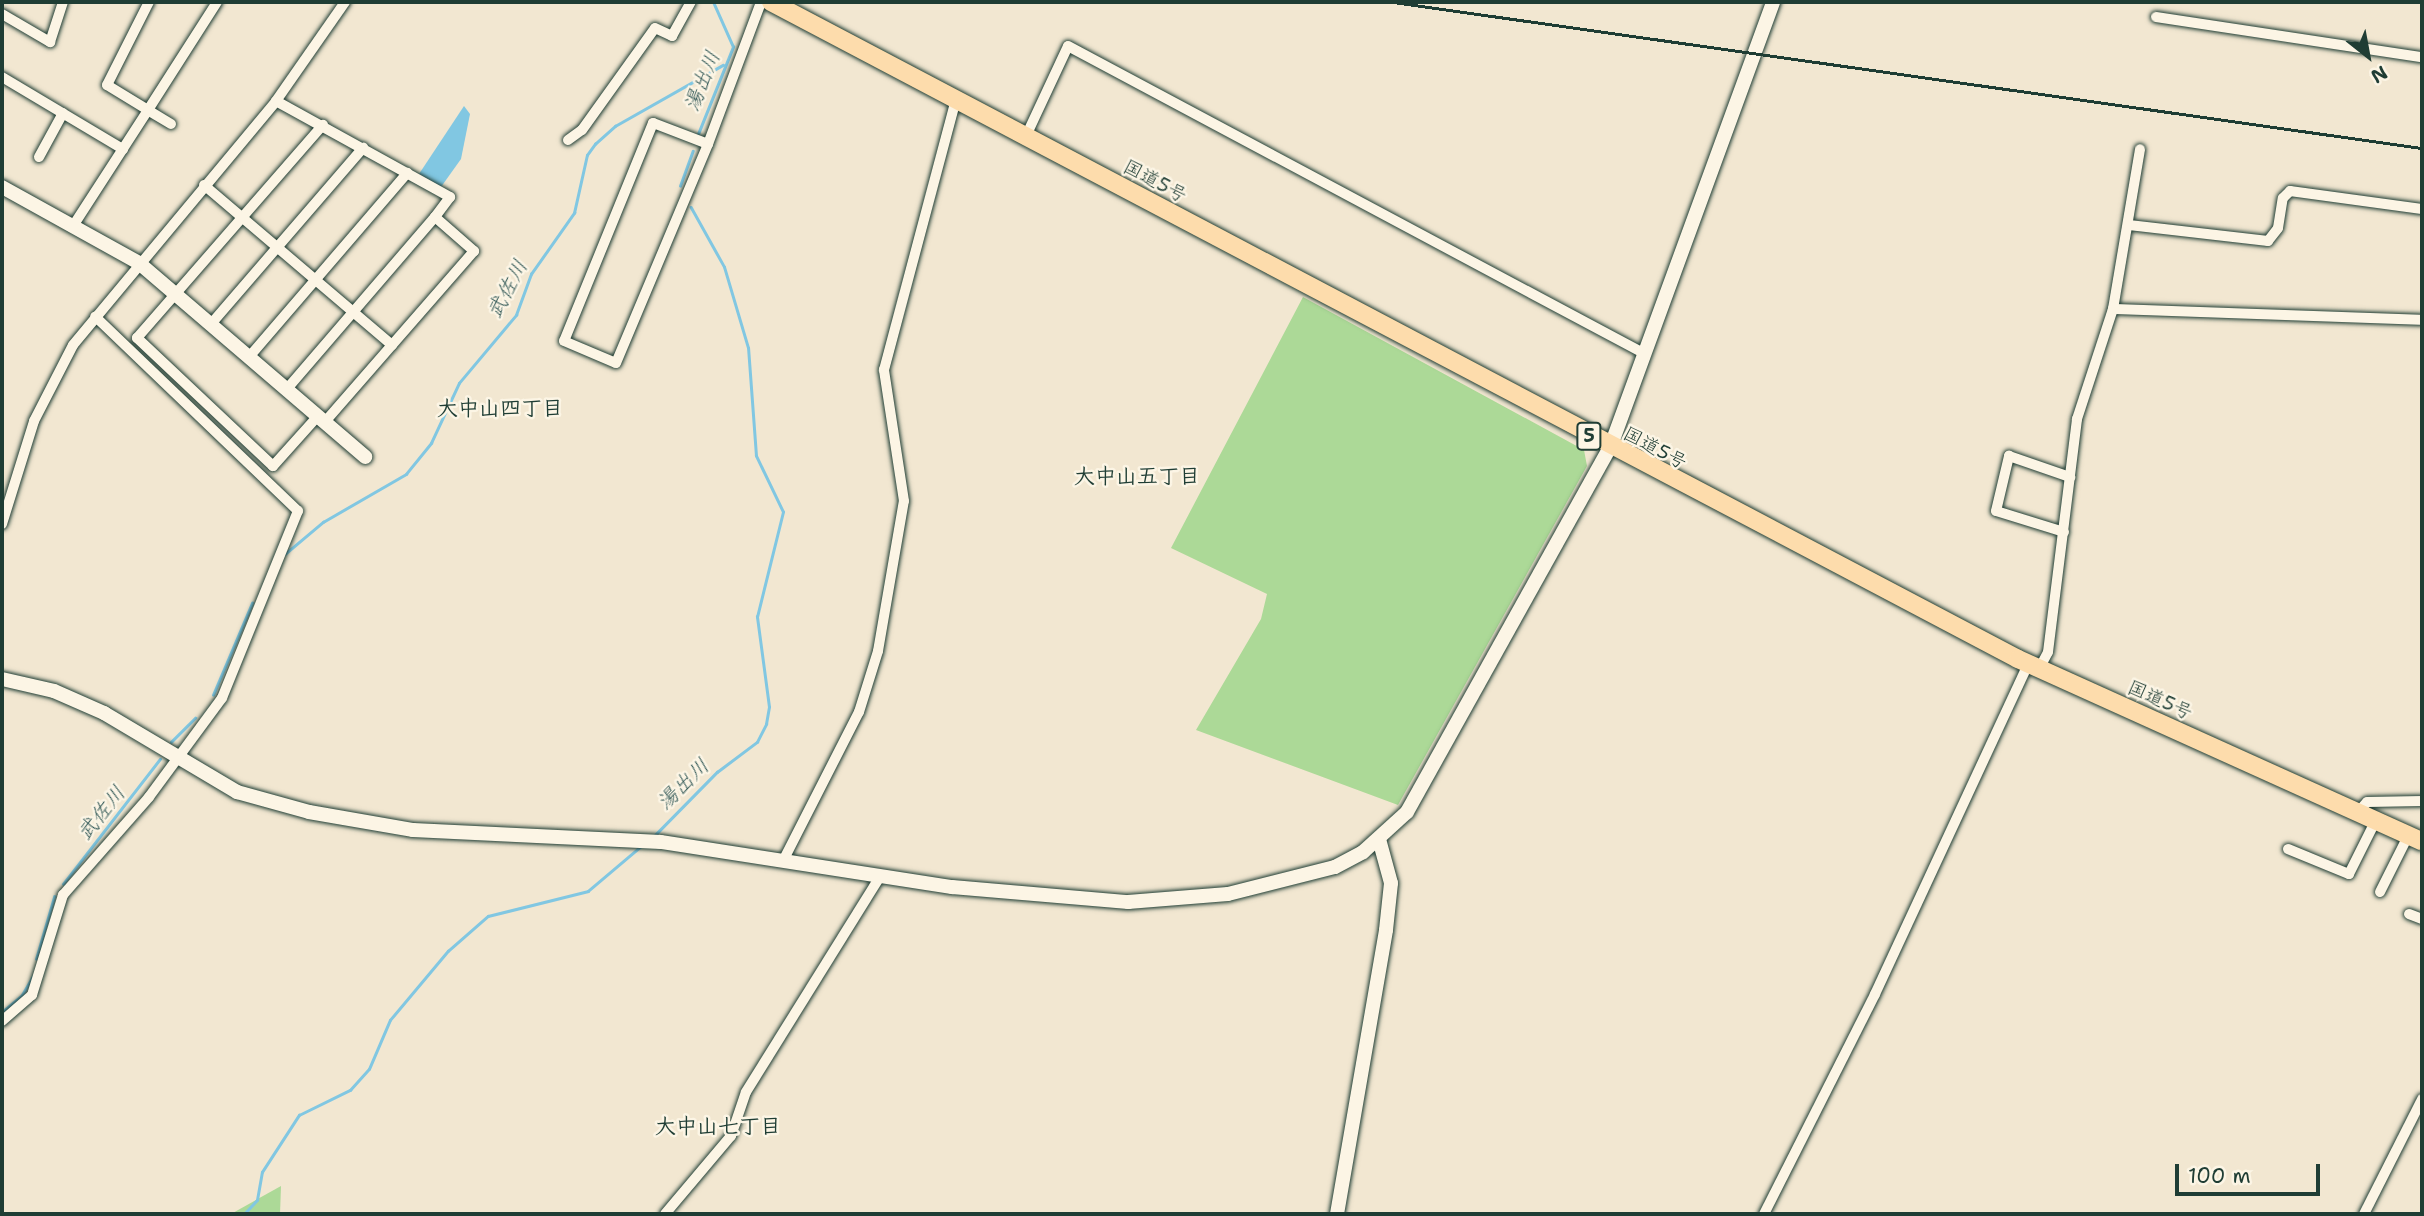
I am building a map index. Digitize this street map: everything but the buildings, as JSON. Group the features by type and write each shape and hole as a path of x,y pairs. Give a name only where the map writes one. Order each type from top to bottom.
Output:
{"highway":[{"name":"国道5号","path":"771,2 1610,447 2034,666 2416,837"}],"street":[{"path":"2,14 50,43 63,2"},
{"path":"149,2 107,85 172,124"},
{"path":"73,226 217,2"},
{"path":"2,524 44,397 95,316 276,101 345,2"},
{"path":"568,140 582,130 655,28 673,36 691,2"},
{"path":"708,145 653,123 564,341 617,363 708,145 761,2"},
{"path":"2,679 54,691 104,713 177,760 237,792 367,823 467,834 661,842 784,859 880,877 1004,893 1182,901 1303,879 1379,839 1407,812 1432,772 1610,447 1773,2"},
{"path":"2156,17 2422,57"},
{"path":"1026,136 1068,46 1645,354"},
{"path":"2,77 122,149"},
{"path":"784,859 859,712 878,650 904,501 884,370 956,99"},
{"path":"276,101 450,197 286,390"},
{"path":"39,157 64,113"},
{"path":"323,125 137,338 273,466 392,345 474,251 435,217"},
{"path":"211,324 363,148"},
{"path":"1765,1214 2034,666 2048,652 2077,419 2113,309 2140,149"},
{"path":"248,357 407,173"},
{"path":"204,185 392,345"},
{"path":"2,187 139,263 365,457"},
{"path":"2129,225 2268,240 2278,228 2283,198 2290,191 2422,209"},
{"path":"2113,309 2422,320"},
{"path":"2,1021 32,995 63,895 177,760 232,678 269,572 298,511 95,316"},
{"path":"2064,532 1996,511 2009,456 2070,477"},
{"path":"2358,812 2367,802 2422,801"},
{"path":"2288,849 2349,874 2376,820"},
{"path":"2380,891 2416,837"},
{"path":"1337,1214 1386,930 1391,883 1379,839"},
{"path":"665,1214 731,1136 746,1092 880,877"},
{"path":"2409,914 2422,919"},
{"path":"2364,1214 2422,1099"}],"green space":[{"path":"1303,297 1584,450 1587,466 1398,805 1196,730 1261,619 1267,594 1171,548"},
{"path":"281,1186 280,1214 231,1214"}],"water":[{"path":"464,106 470,114 461,159 441,187 419,174"}],"waterway":[{"name":"湯出川","path":"698,134 733,47 713,2"},
{"name":"武佐川","path":"285,554 323,522 406,474 431,443 459,383 516,315 531,274 574,213 587,155 595,144 615,126 723,65"},
{"name":"湯出川","path":"680,186 693,151"},
{"name":"湯出川","path":"654,836 717,772 757,742 766,724 769,707 757,617 783,512 756,456 748,348 724,267 691,208"},
{"name":"武佐川","path":"213,695 252,603"},
{"name":"武佐川","path":"171,742 195,718"},
{"name":"武佐川","path":"63,884 160,759"},
{"name":"湯出川","path":"244,1214 257,1200 262,1172 299,1115 350,1090 369,1069 390,1020 448,951 488,916 588,891 640,847"},
{"name":"武佐川","path":"36,959 54,897"},
{"name":"武佐川","path":"2,1012 22,995 33,976"}],"railway":[{"path":"1393,2 2422,148"}],"district":[{"name":"大中山四丁目","path":"500,408"},
{"name":"大中山五丁目","path":"1137,476"},
{"name":"大中山七丁目","path":"718,1126"}]}
